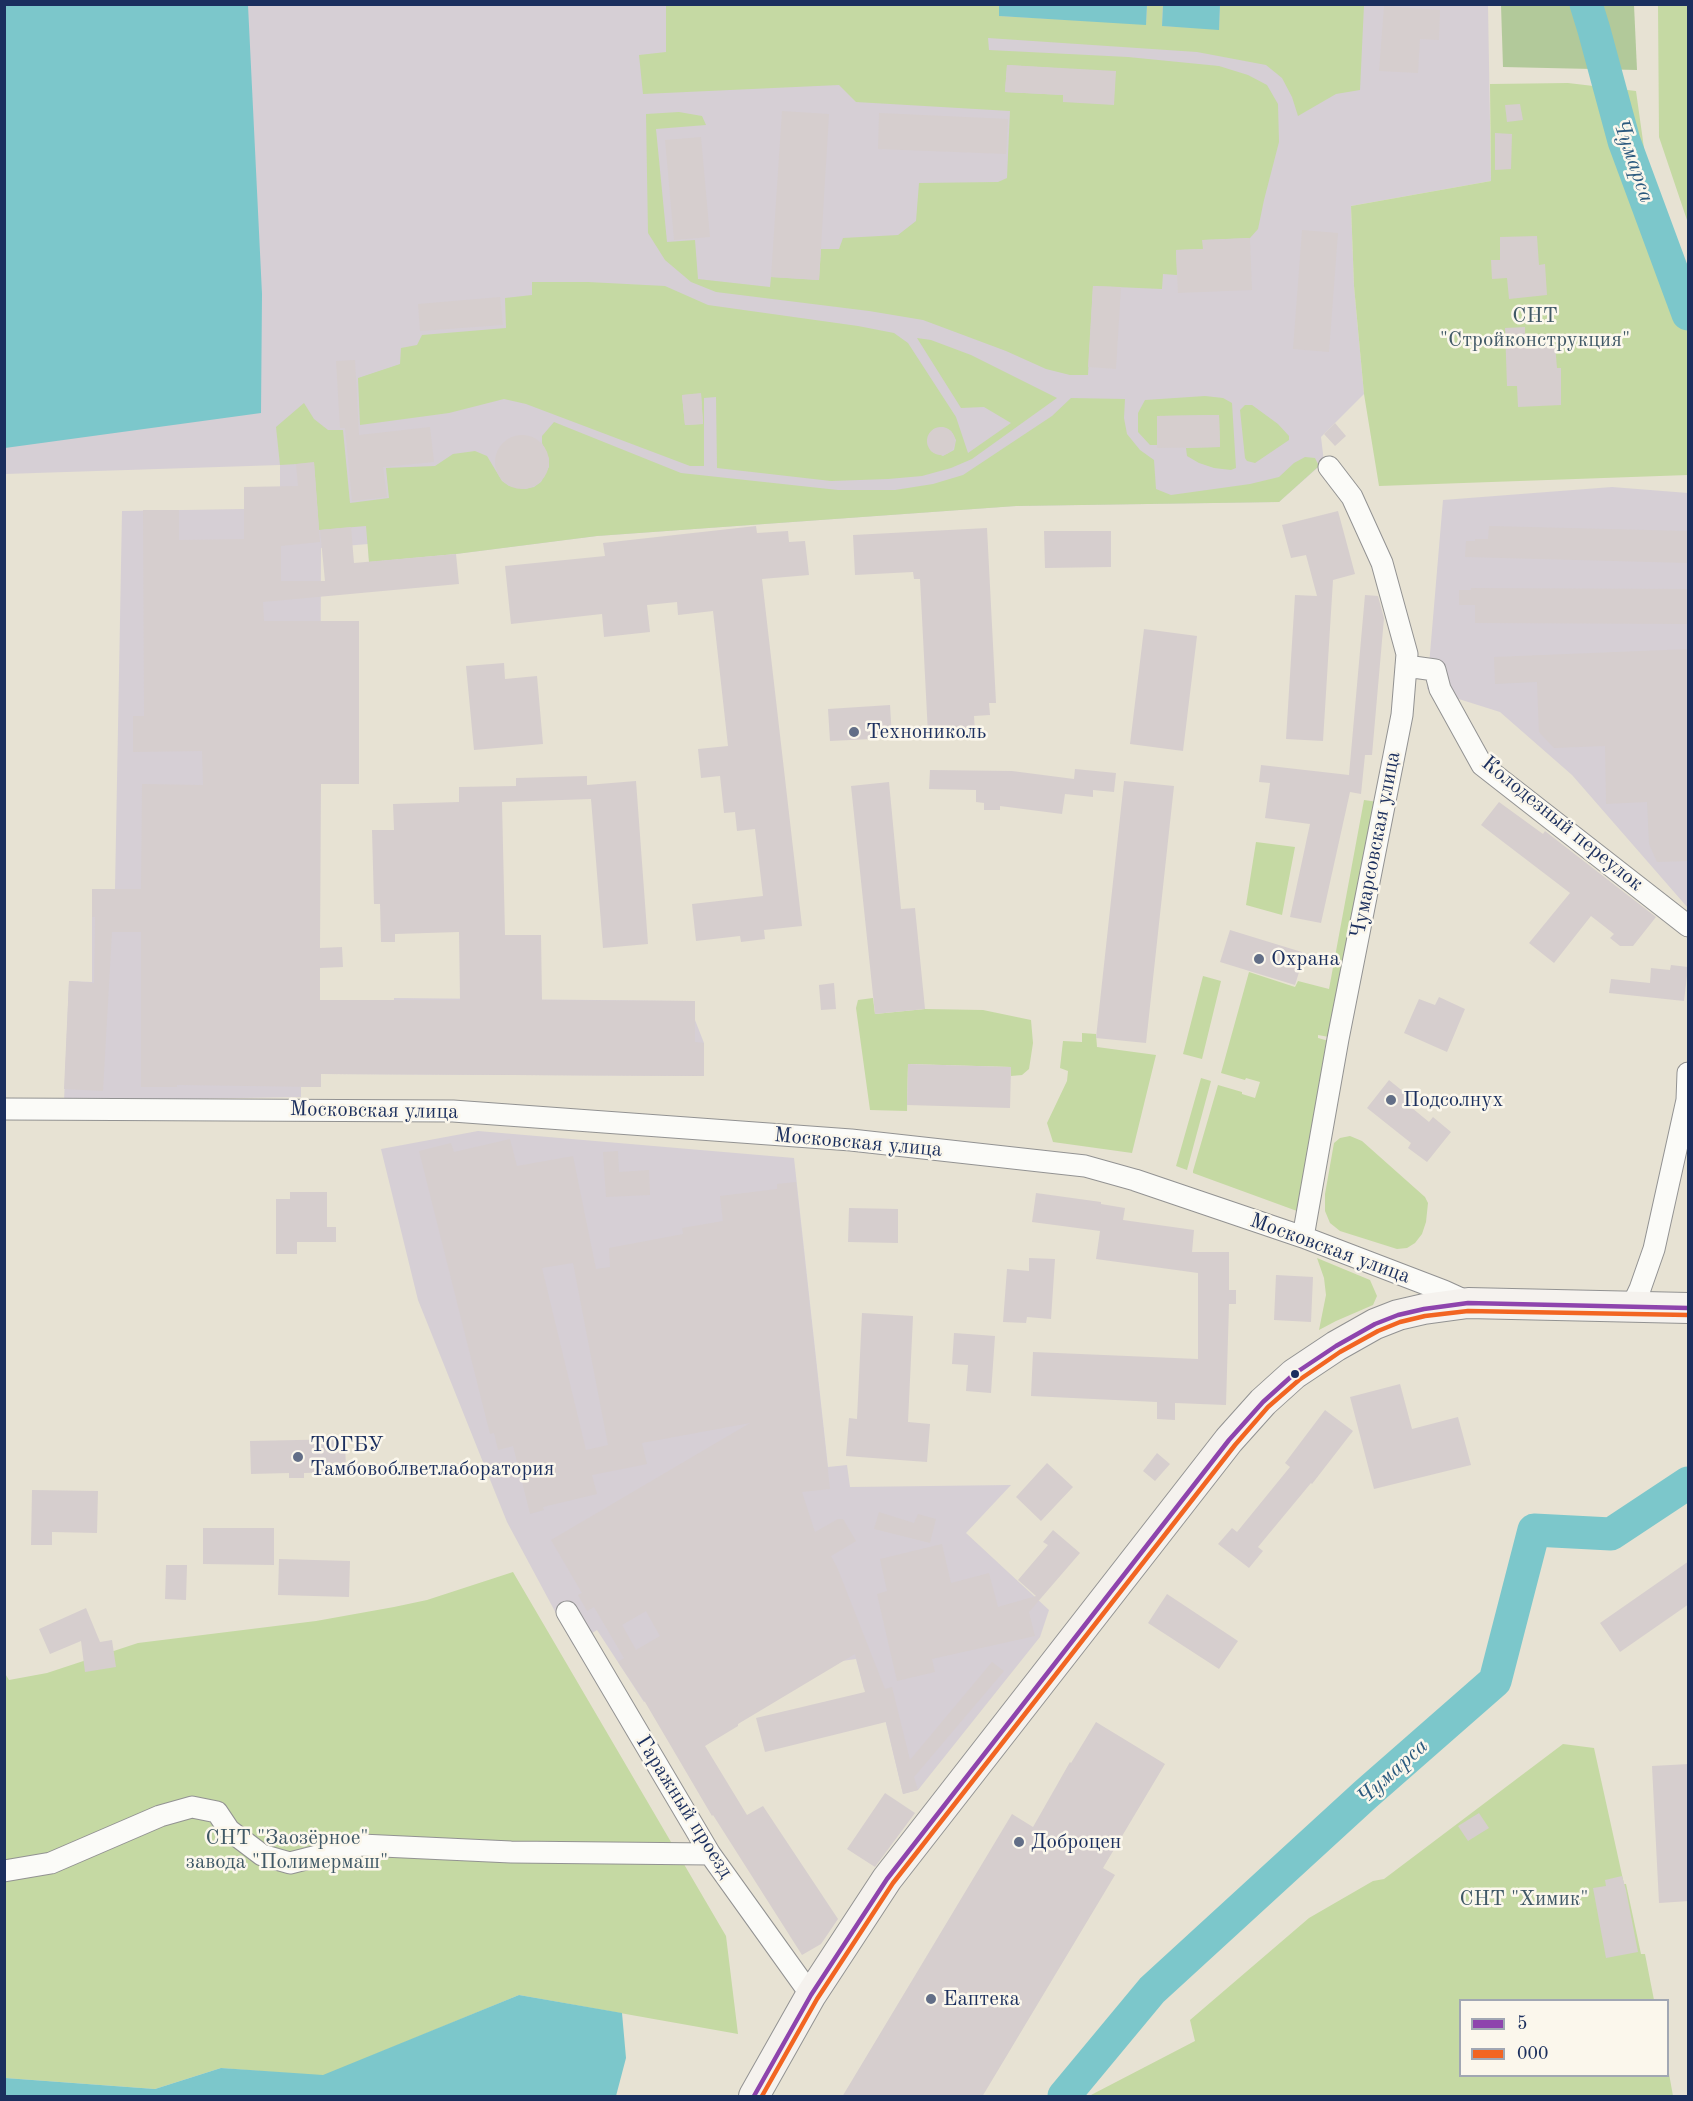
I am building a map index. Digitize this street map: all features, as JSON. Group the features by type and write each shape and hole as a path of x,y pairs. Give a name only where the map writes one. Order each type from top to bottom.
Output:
{"main road":[{"name":"Московская улица","path":"1468,1303 1689,1308"},
{"path":"754,2097 811,1995 887,1879 1051,1666 1245,1422 1294,1374 1375,1324 1398,1315 1424,1309 1468,1303"}],"street":[{"name":"Чумарсовская улица","path":"1303,1237 1338,1039 1402,715 1407,654 1382,563 1352,497 1329,467"},
{"name":"Колодезный переулок","path":"1406,666 1435,670 1440,690 1482,765 1689,926"},
{"path":"1631,1308 1654,1250 1687,1100 1689,1073"},
{"name":"Московская улица","path":"4,1109 453,1111 851,1140 1085,1166 1135,1180 1303,1237 1444,1291 1468,1303"},
{"name":"Гаражный проезд","path":"567,1612 710,1854 811,1995"},
{"path":"4,1871 51,1863 160,1816 192,1807 217,1812 229,1830 262,1855 290,1863 362,1845 511,1852 710,1854"}],"shaded area":[{"path":"4,5 1488,5 1491,181 1351,206 1354,286 1364,394 1321,437 1324,462 1279,502 1016,506 597,536 456,554 369,562 368,544 321,548 319,1052 393,1053 394,998 695,1001 695,1020 704,1043 704,1076 321,1074 321,1087 301,1087 301,1097 64,1101 69,981 92,982 92,889 115,889 122,511 244,509 244,487 280,487 280,465 5,474"},
{"path":"1612,487 1688,493 1688,908 1572,775 1500,712 1427,689 1443,500"},
{"path":"478,1131 794,1158 828,1467 847,1465 850,1487 1011,1485 966,1533 1049,1610 1040,1637 918,1790 903,1794 877,1686 864,1689 856,1659 673,1685 644,1702 597,1630 573,1645 507,1522 418,1300 381,1149"}],"green space":[{"path":"999,4 999,16 1146,24 1147,5 1163,4 1162,26 1219,29 1220,5 1364,5 1360,90 1336,94 1298,116 1292,97 1282,78 1266,65 1197,52 988,38 989,50 1128,57 1219,66 1248,75 1267,85 1278,104 1279,142 1258,229 1250,238 1203,240 1203,249 1176,250 1177,275 1163,274 1162,289 1093,286 1088,375 1070,375 1046,369 1006,351 923,320 716,292 691,282 665,260 648,233 646,114 679,112 702,116 706,125 656,129 667,242 695,240 698,279 770,287 771,277 819,280 821,249 839,249 843,238 898,235 916,221 919,183 998,182 1007,178 1010,111 856,102 839,85 643,94 639,55 666,52 666,5","holes":["1007,65 1116,72 1063,95 1005,92"]},
{"path":"1501,5 1634,5 1637,70 1503,67"},
{"path":"1658,5 1688,5 1688,223 1659,137"},
{"name":"СНТ \"Стройконструкция\"","path":"1568,83 1636,91 1649,184 1688,292 1688,475 1379,486 1364,394 1354,286 1351,206 1491,181 1490,84"},
{"path":"532,282 665,286 708,305 894,333 908,343 956,417 968,453 1011,423 984,407 961,408 917,338 931,340 971,355 1057,398 972,459 922,476 888,479 831,481 717,468 716,397 704,398 704,466 690,466 526,404 504,399 449,413 360,425 358,378 400,364 401,348 417,345 422,335 506,328 505,298 532,295","holes":["701,394 703,424 685,425 682,395","943,427 951,431 956,440 954,450 943,456 931,451 927,441 934,429"]},
{"path":"1205,396 1223,398 1232,403 1236,468 1231,470 1214,468 1187,456 1186,448 1220,447 1219,415 1157,416 1157,445 1150,445 1138,432 1138,413 1145,400"},
{"path":"1071,398 1125,399 1124,418 1127,434 1140,450 1154,460 1156,489 1171,495 1250,484 1279,477 1294,463 1305,457 1315,458 1319,466 1279,502 1016,506 597,536 456,554 369,562 366,526 319,530 314,463 280,465 276,427 304,403 314,419 328,430 343,430 350,503 389,498 386,468 435,466 453,454 475,451 487,456 502,481 509,486 525,489 534,487 541,482 549,467 542,436 554,422 681,473 838,490 895,490 933,484 963,475 1052,416"},
{"path":"1245,405 1252,405 1278,424 1289,436 1289,440 1255,463 1245,458 1240,410"},
{"path":"1364,800 1378,802 1329,1037 1318,1035 1318,1038 1329,1041 1297,1211 1193,1173 1193,1171 1218,1085 1255,1098 1260,1082 1221,1073 1249,972 1295,987 1298,981 1329,989"},
{"path":"1256,842 1295,847 1282,915 1246,905"},
{"path":"1203,976 1221,981 1202,1059 1183,1054"},
{"path":"873,998 875,1014 925,1009 983,1010 1031,1020 1033,1043 1029,1069 1022,1075 1011,1076 1011,1067 908,1064 907,1111 870,1110 856,1008 858,1000"},
{"path":"1082,1033 1096,1034 1097,1047 1156,1055 1132,1153 1053,1142 1047,1123 1067,1081 1068,1071 1060,1068 1063,1041 1082,1042"},
{"path":"1201,1078 1211,1081 1187,1170 1176,1166"},
{"path":"1350,1136 1362,1141 1425,1197 1428,1203 1422,1234 1415,1243 1407,1248 1397,1249 1340,1231 1330,1223 1325,1211 1325,1194 1334,1143 1340,1138"},
{"path":"1317,1258 1370,1280 1377,1296 1373,1305 1319,1330 1326,1295 1324,1278"},
{"name":"СНТ \"Заозёрное\" завода \"Полимермаш\"","path":"513,1572 726,1936 738,2034 519,1995 323,2076 221,2068 155,2089 5,2078 4,1672 9,1680 47,1673 138,1643 316,1621 394,1607 427,1600"},
{"name":"СНТ \"Химик\"","path":"1563,1744 1594,1748 1624,1884 1626,1884 1641,1954 1645,1954 1654,1999 1459,1999 1459,2077 1669,2077 1669,2074 1673,2096 1091,2095 1195,2041 1190,2020 1309,1918 1373,1881 1384,1879"}],"water":[{"path":"4,5 248,5 262,294 261,413 5,448"},
{"path":"999,5 1147,5 1146,25 999,16"},
{"path":"1163,5 1220,5 1219,30 1162,26"},
{"path":"519,1995 622,2013 626,2058 616,2096 5,2096 5,2078 155,2089 221,2068 323,2075"}],"building":[{"path":"1384,6 1440,10 1439,40 1420,39 1418,73 1379,71"},
{"path":"1007,65 1116,71 1114,105 1063,102 1063,95 1005,92"},
{"path":"1520,104 1523,120 1507,122 1505,105"},
{"path":"782,111 829,114 819,280 771,277"},
{"path":"879,113 1008,119 1006,154 878,149"},
{"path":"1495,133 1512,134 1511,169 1495,170"},
{"path":"701,137 710,237 674,240 665,140"},
{"path":"1302,230 1338,233 1329,352 1293,349"},
{"path":"1537,236 1539,265 1545,264 1547,295 1509,299 1507,278 1492,279 1491,260 1500,260 1500,237"},
{"path":"1250,238 1252,290 1178,293 1176,250 1203,249 1202,240"},
{"path":"1093,286 1121,287 1116,369 1088,367"},
{"path":"500,297 503,325 420,331 418,304"},
{"path":"1525,327 1525,347 1555,344 1557,368 1561,368 1561,405 1518,407 1517,386 1507,386 1505,328"},
{"path":"355,360 359,435 430,427 434,462 383,467 387,497 352,501 345,428 340,428 336,361"},
{"path":"701,393 703,424 685,425 682,395"},
{"path":"1219,415 1220,447 1157,448 1157,416"},
{"path":"1335,423 1346,436 1335,446 1324,434"},
{"path":"941,427 951,431 955,441 951,451 941,455 931,451 927,441 931,431"},
{"path":"517,435 527,435 537,439 545,447 549,462 545,477 537,485 527,489 517,489 507,485 499,477 495,467 495,457 499,447 507,439"},
{"path":"314,462 320,542 281,546 281,581 325,581 320,530 351,527 354,563 456,554 459,584 263,602 264,621 359,621 359,784 321,784 320,948 342,947 343,967 320,968 320,1000 460,1000 459,932 395,934 395,942 381,942 380,904 374,904 372,830 394,830 393,804 459,802 459,787 516,786 516,778 587,776 587,785 636,781 648,944 603,948 591,799 502,802 505,935 541,935 542,1000 695,1001 695,1042 704,1043 704,1076 321,1074 321,1087 177,1085 177,1087 141,1087 141,932 112,932 103,1091 64,1089 69,981 94,983 95,917 92,917 92,889 141,889 142,784 203,785 202,751 133,752 133,716 144,716 143,510 179,510 179,540 244,539 244,487 298,486 296,464"},
{"path":"1338,511 1355,574 1333,580 1323,741 1286,739 1295,595 1317,596 1306,555 1291,558 1282,525"},
{"path":"756,526 757,533 788,531 789,542 805,541 809,575 762,579 802,926 764,930 765,939 741,942 740,936 696,941 692,904 763,896 755,829 737,831 735,812 724,813 720,776 701,778 698,749 728,746 713,611 678,615 677,602 647,605 650,632 604,637 602,614 511,624 505,566 605,556 603,543"},
{"path":"1489,526 1689,531 1689,563 1465,557 1466,541 1488,539"},
{"path":"987,528 996,703 989,703 990,715 974,716 975,732 928,734 920,579 914,579 913,572 855,575 853,535"},
{"path":"1044,531 1111,531 1111,567 1045,568"},
{"path":"1471,588 1689,589 1689,624 1475,623 1475,605 1459,605 1459,590 1471,590"},
{"path":"1365,595 1378,596 1384,618 1372,755 1365,755 1361,794 1350,792 1321,923 1290,917 1310,824 1265,818 1270,783 1259,782 1261,765 1349,775"},
{"path":"1144,629 1197,636 1183,751 1130,744"},
{"path":"1689,649 1689,861 1657,862 1649,844 1647,802 1606,804 1605,746 1554,748 1539,732 1537,682 1495,684 1494,657"},
{"path":"504,663 505,679 537,676 543,744 474,750 466,666"},
{"path":"890,705 892,738 830,741 828,709"},
{"path":"1075,769 1116,773 1114,792 1093,790 1093,797 1065,794 1062,814 1000,806 1000,810 984,810 984,803 976,802 976,790 929,789 930,770 1012,771 1074,779"},
{"path":"1124,781 1174,786 1146,1043 1096,1038"},
{"path":"889,782 901,909 915,908 925,1009 875,1014 851,786"},
{"path":"1499,802 1543,834 1545,831 1656,917 1633,946 1620,946 1610,938 1614,934 1591,916 1554,963 1529,943 1570,893 1481,825"},
{"path":"1230,930 1305,953 1295,985 1220,962"},
{"path":"1671,965 1688,967 1684,1001 1609,993 1611,979 1650,983 1651,968 1670,970"},
{"path":"834,983 836,1009 821,1010 819,985"},
{"path":"1439,997 1465,1009 1447,1052 1404,1033 1419,999 1435,1005"},
{"path":"908,1064 1011,1067 1010,1108 907,1105"},
{"path":"1389,1080 1410,1097 1406,1103 1429,1122 1433,1117 1451,1132 1427,1162 1408,1148 1411,1143 1367,1108"},
{"path":"510,1139 517,1166 573,1156 596,1269 610,1267 609,1248 683,1234 682,1228 723,1221 720,1196 777,1189 777,1184 796,1182 830,1489 802,1492 815,1532 838,1519 843,1519 856,1541 831,1556 885,1689 892,1687 910,1760 992,1662 1004,1671 914,1777 918,1790 903,1794 886,1722 765,1752 756,1718 865,1692 855,1654 705,1746 747,1815 763,1806 838,1919 821,1944 802,1955 712,1816 645,1702 618,1662 624,1658 594,1607 587,1611 578,1595 582,1593 551,1540 750,1423 642,1443 647,1464 592,1475 597,1494 543,1507 544,1510 530,1514 513,1446 498,1450 494,1433 490,1434 419,1151 451,1143 454,1152","holes":["573,1263 608,1445 586,1450 542,1268","646,1611 660,1636 636,1650 622,1625"]},
{"path":"618,1151 619,1172 649,1170 650,1195 606,1197 603,1152"},
{"path":"290,1192 327,1192 327,1227 336,1227 336,1242 297,1242 297,1254 276,1254 276,1199 290,1199"},
{"path":"1036,1193 1101,1202 1101,1204 1125,1208 1123,1220 1194,1230 1192,1252 1229,1252 1229,1290 1236,1290 1236,1304 1229,1304 1226,1405 1175,1403 1175,1420 1157,1419 1157,1402 1031,1396 1033,1352 1198,1359 1198,1273 1096,1259 1100,1231 1032,1222"},
{"path":"849,1208 898,1209 898,1243 848,1242"},
{"path":"1029,1258 1055,1259 1051,1319 1027,1317 1026,1323 1003,1322 1007,1269 1029,1271"},
{"path":"1276,1275 1313,1277 1311,1322 1274,1320"},
{"path":"862,1313 913,1316 908,1422 930,1424 927,1462 846,1456 849,1418 857,1419"},
{"path":"954,1333 995,1336 991,1393 966,1391 968,1365 952,1364"},
{"path":"1400,1384 1412,1429 1458,1417 1471,1465 1374,1489 1350,1397"},
{"path":"1325,1410 1353,1431 1312,1484 1258,1547 1263,1551 1249,1568 1218,1544 1232,1528 1237,1532 1290,1467 1285,1463"},
{"name":"ТОГБУ Тамбовоблветлаборатория","path":"345,1439 346,1472 304,1473 304,1478 289,1478 289,1473 251,1474 250,1441"},
{"path":"1157,1453 1170,1464 1155,1481 1143,1471"},
{"path":"1047,1463 1073,1487 1041,1521 1016,1497"},
{"path":"32,1490 98,1491 97,1533 52,1532 52,1545 31,1545"},
{"path":"879,1512 914,1523 918,1514 936,1519 930,1543 874,1529"},
{"path":"203,1528 274,1528 274,1565 203,1564"},
{"path":"1053,1530 1080,1553 1029,1612 1035,1636 932,1659 935,1672 897,1681 877,1594 887,1591 880,1559 942,1544 951,1583 989,1573 998,1607 1036,1596 1018,1580 1048,1545 1043,1542"},
{"path":"279,1559 350,1561 349,1597 278,1595"},
{"path":"1689,1561 1689,1604 1620,1652 1600,1623"},
{"path":"166,1565 187,1565 186,1600 165,1599"},
{"path":"1167,1594 1238,1641 1219,1669 1148,1623"},
{"path":"86,1608 100,1642 112,1640 116,1667 85,1672 81,1641 50,1654 39,1629"},
{"path":"1096,1722 1165,1764 1103,1868 1115,1875 982,2097 842,2097 1012,1814 1033,1827"},
{"path":"1689,1764 1689,1901 1659,1903 1652,1766"},
{"path":"885,1793 915,1813 875,1867 847,1849"},
{"path":"1479,1813 1489,1828 1468,1841 1458,1826"},
{"path":"1622,1876 1638,1952 1606,1958 1593,1888 1606,1886 1605,1880"}],"waterway":[{"name":"Чумарса","path":"1586,4 1624,141 1688,314"},
{"name":"Чумарса","path":"1064,2096 1152,1990 1366,1794 1495,1681 1534,1530 1611,1534 1688,1483"}],"transit line":[{"name":"5","path":"754,2096 811,1995 887,1879 1229,1440 1263,1402 1294,1374 1375,1324 1398,1315 1424,1309 1468,1303 1688,1308"},
{"name":"000","path":"762,2096 817,1999 893,1883 1235,1445 1268,1407 1299,1380 1340,1352 1378,1331 1400,1322 1425,1316 1468,1311 1688,1315"}],"place":[{"name":"Технониколь","path":"854,732"},
{"name":"Охрана","path":"1259,959"},
{"name":"Подсолнух","path":"1391,1100"},
{"name":"ТОГБУ Тамбовоблветлаборатория","path":"298,1457"},
{"name":"Доброцен","path":"1019,1842"},
{"name":"Еаптека","path":"931,1999"}]}
